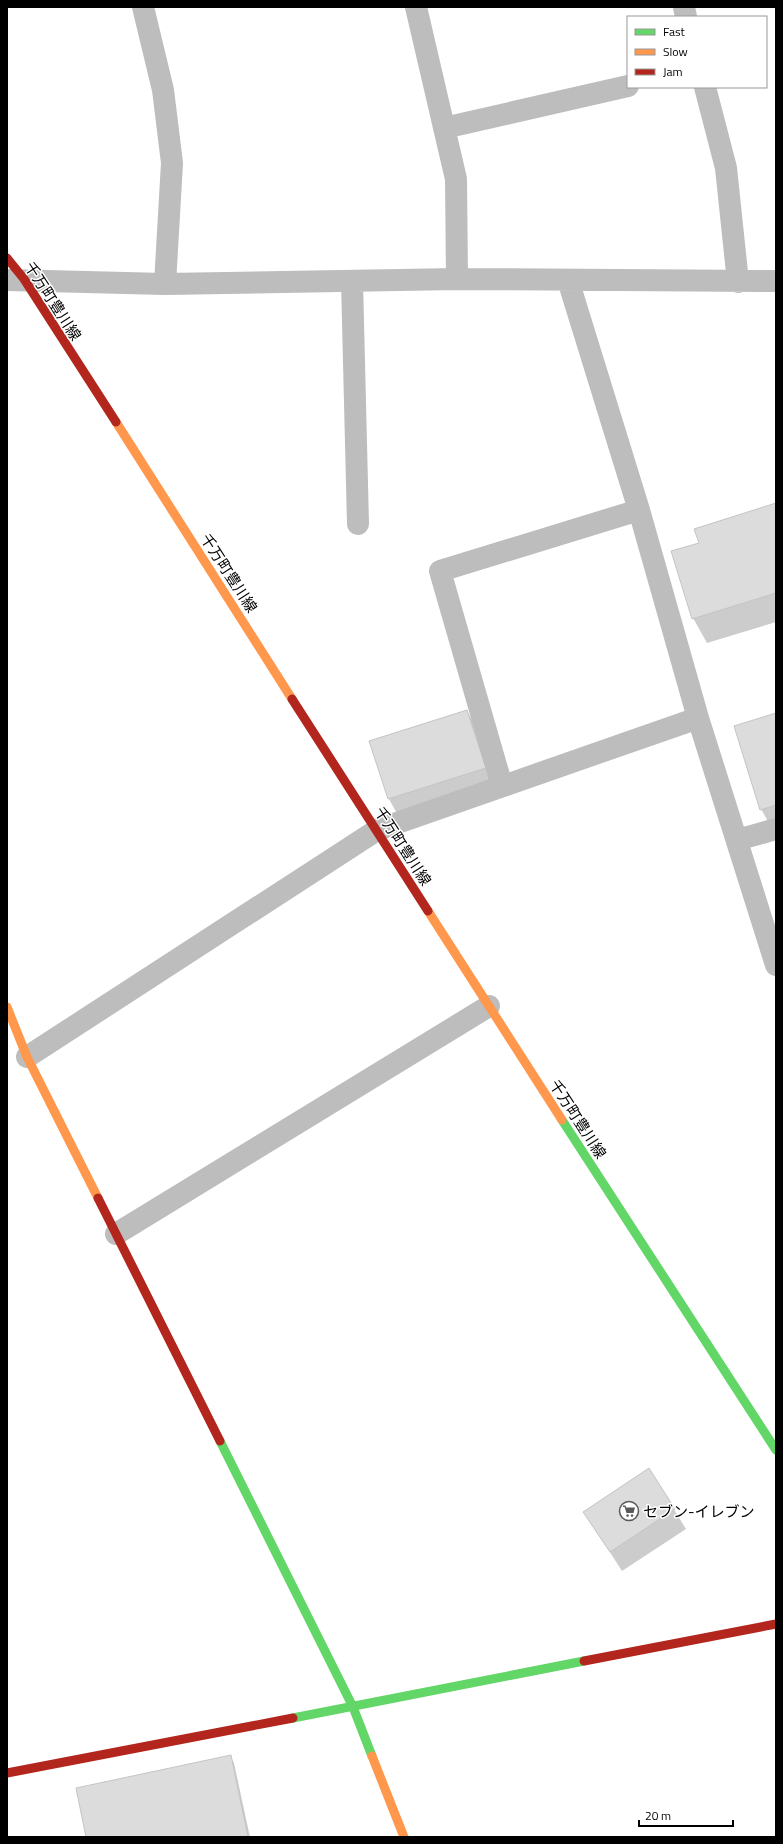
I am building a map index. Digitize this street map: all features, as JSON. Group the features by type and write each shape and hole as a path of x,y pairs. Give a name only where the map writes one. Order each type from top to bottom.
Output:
{"street":[{"path":"143,7 163,90 172,163 165,284"},
{"path":"416,7 456,179 457,279"},
{"path":"444,128 627,86"},
{"path":"704,88 726,168 738,282"},
{"name":"千万町豊川線","path":"7,258 15,279 377,830 488,1006 776,1450"},
{"path":"15,279 165,284 457,279 738,282 776,281"},
{"path":"568,280 639,510 698,718 776,965"},
{"path":"352,281 358,524"},
{"path":"502,786 440,571 639,510"},
{"path":"27,1057 377,830 698,718"},
{"path":"737,840 776,829"},
{"path":"116,1234 488,1006"},
{"path":"7,1007 27,1057 353,1707 404,1837"},
{"path":"7,1773 776,1624"}],"building":[{"path":"776,503 776,593 692,619 671,551 699,543 694,529"},
{"path":"467,710 486,768 388,799 369,741"},
{"path":"776,713 776,805 760,810 734,726"},
{"name":"セブン-イレブン","path":"649,1468 675,1509 610,1552 583,1512"},
{"path":"231,1755 248,1837 86,1837 76,1788"}],"traffic: fast":[{"path":"562,1120 776,1450"},
{"path":"220,1441 353,1707 372,1756"},
{"path":"293,1718 584,1661"}],"traffic: slow":[{"path":"116,422 292,699"},
{"path":"428,911 562,1120"},
{"path":"7,1007 27,1057 98,1198"},
{"path":"372,1756 404,1837"}],"traffic: jam":[{"path":"7,258 24,279 116,422"},
{"path":"292,699 428,911"},
{"path":"98,1198 220,1441"},
{"path":"584,1661 776,1624"},
{"path":"7,1773 293,1718"}],"place":[{"name":"セブン-イレブン","path":"629,1511"}]}
